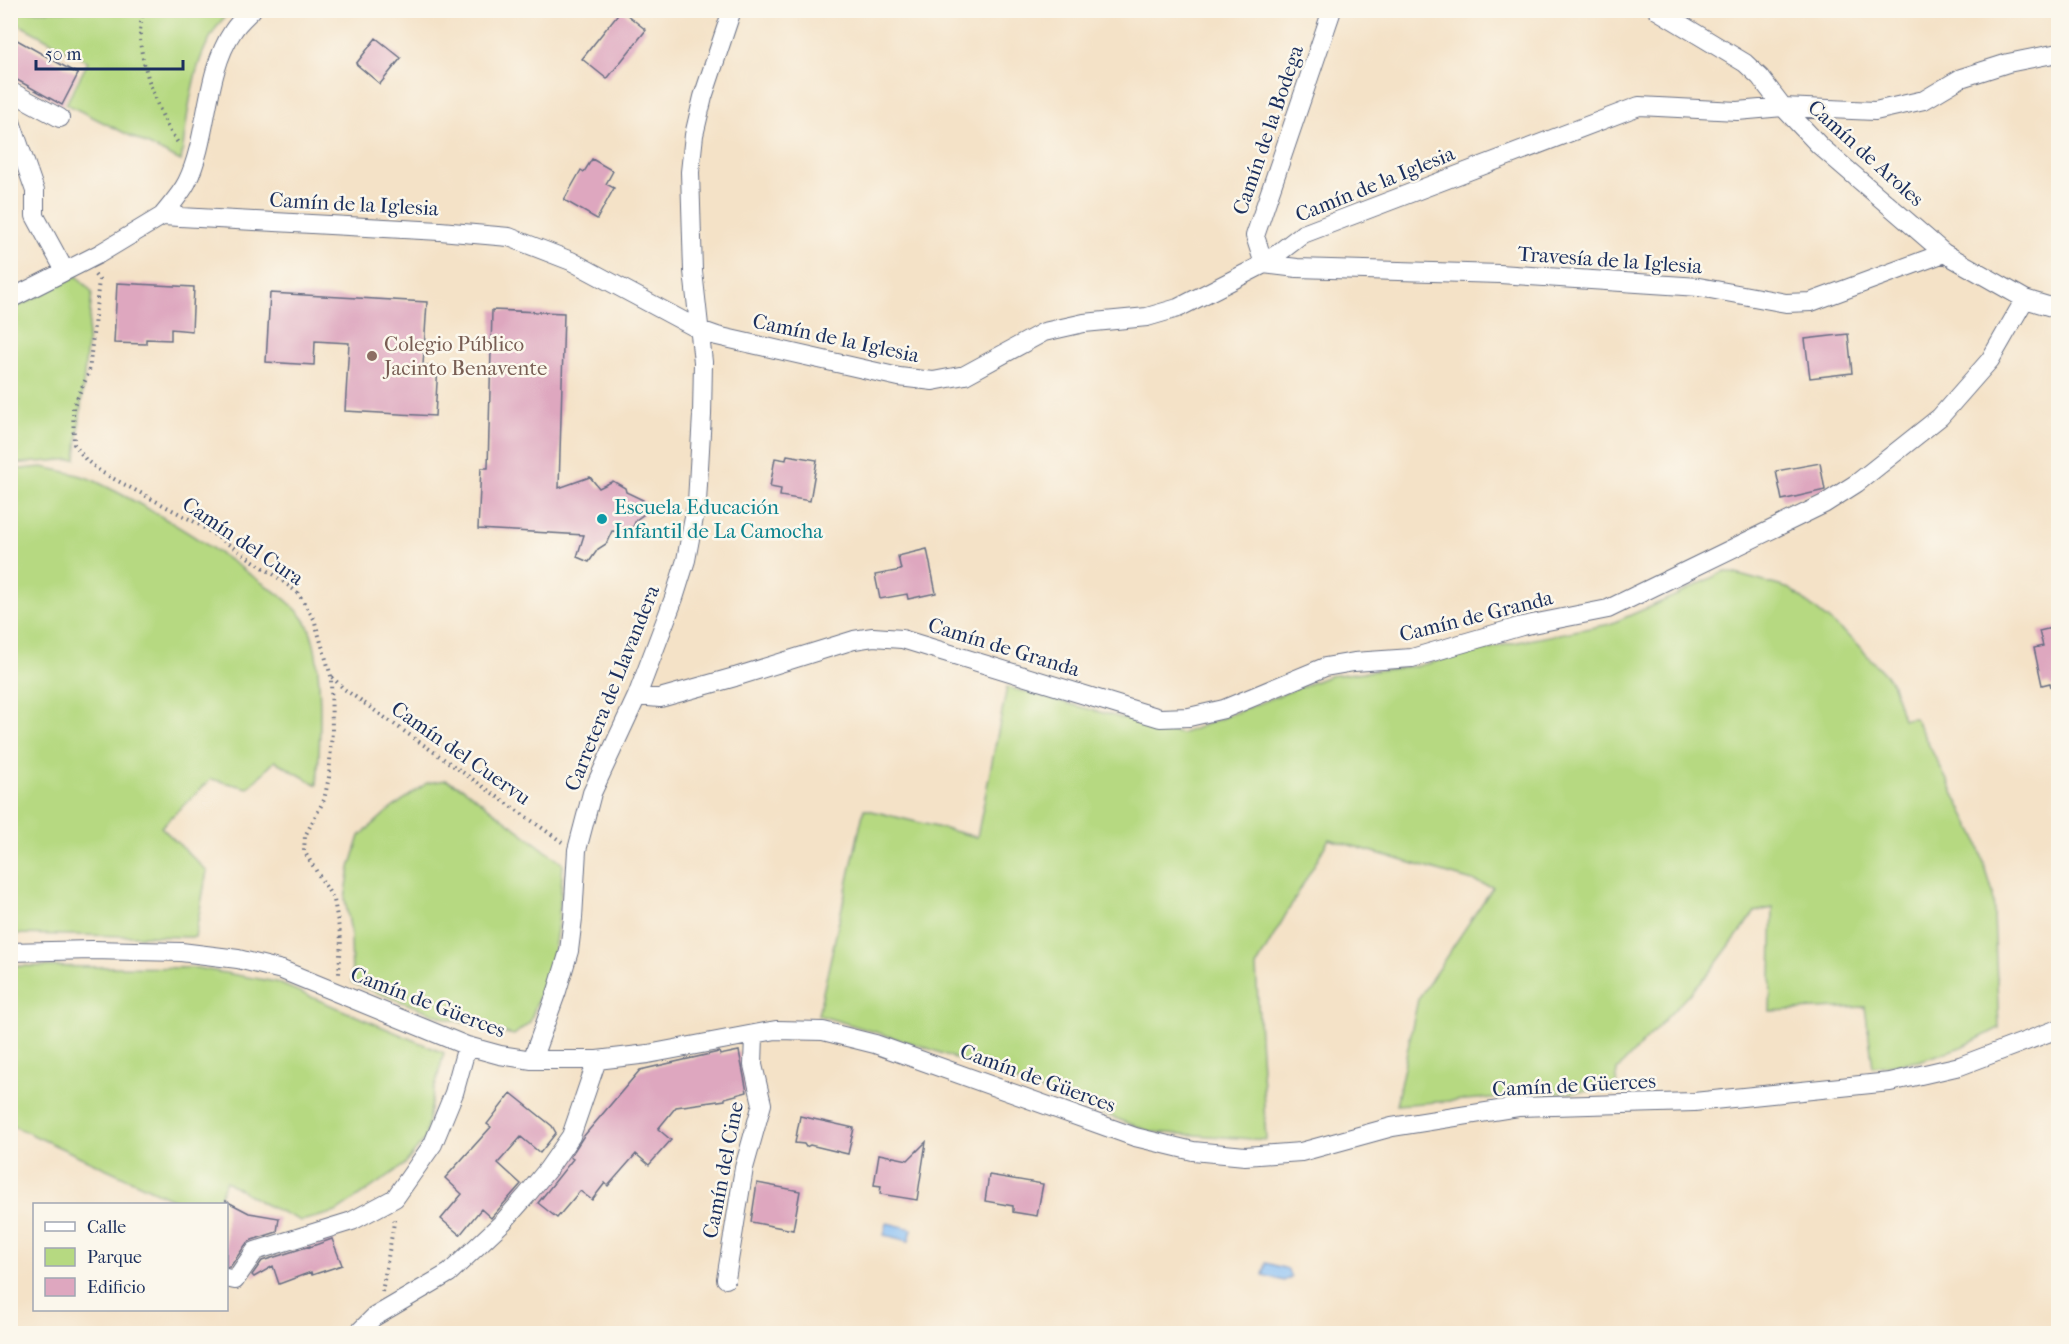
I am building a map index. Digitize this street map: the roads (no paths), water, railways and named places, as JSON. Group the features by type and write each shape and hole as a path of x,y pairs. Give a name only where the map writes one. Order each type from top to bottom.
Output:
{"street":[{"path":"10,298 109,249 162,216 187,183 224,46 234,29 252,10"},
{"name":"Carretera de Llavandera","path":"531,1060 557,991 569,951 577,850 592,793 638,696 686,560 697,502 703,362 693,271 690,172 694,135 703,97 732,10"},
{"name":"Camín de la Bodega","path":"1264,264 1255,236 1332,10"},
{"name":"Camín de Aroles","path":"1657,10 1745,63 1820,146 1944,253 2025,299 2058,309"},
{"name":"Camín de la Iglesia","path":"162,216 440,231 509,237 571,261 700,330 717,336 899,377 933,381 965,375 1044,332 1084,323 1147,317 1178,308 1264,264 1303,234 1639,105 1737,111 1783,107 1875,111 1924,100 1961,78 1989,69 2058,53"},
{"path":"10,91 60,118"},
{"path":"10,119 17,147 35,191 35,216 65,271"},
{"name":"Travesía de la Iglesia","path":"1264,264 1297,268 1500,274 1687,286 1786,303 1811,302 1944,253"},
{"name":"Camín de Granda","path":"638,696 660,698 854,640 873,637 902,639 1160,718 1189,717 1224,709 1325,667 1412,657 1522,626 1608,609 1824,504 1857,483 1940,417 1990,360 2025,299"},
{"name":"Camín de Güerces","path":"10,952 93,950 181,952 238,959 282,970 467,1046 531,1060 597,1060 648,1054 776,1030 823,1031 874,1044 1135,1137 1193,1151 1245,1156 1301,1152 1392,1127 1518,1107 1694,1102 1890,1083 1960,1066 2058,1029"},
{"name":"Camín del Cine","path":"726,1279 744,1168 762,1104 753,1065 754,1035"},
{"path":"228,1278 235,1280 255,1251 352,1221 395,1198 433,1144 454,1093 467,1046"},
{"path":"357,1334 374,1317 449,1273 503,1222 526,1196 571,1136 597,1060"}],"water":[{"path":"887,1223 912,1229 909,1241 884,1235"},
{"path":"1266,1263 1287,1269 1291,1277 1284,1281 1263,1275"}],"place":[{"name":"Colegio Público Jacinto Benavente","path":"372,356"},
{"name":"Escuela Educación Infantil de La Camocha","path":"602,519"}]}
